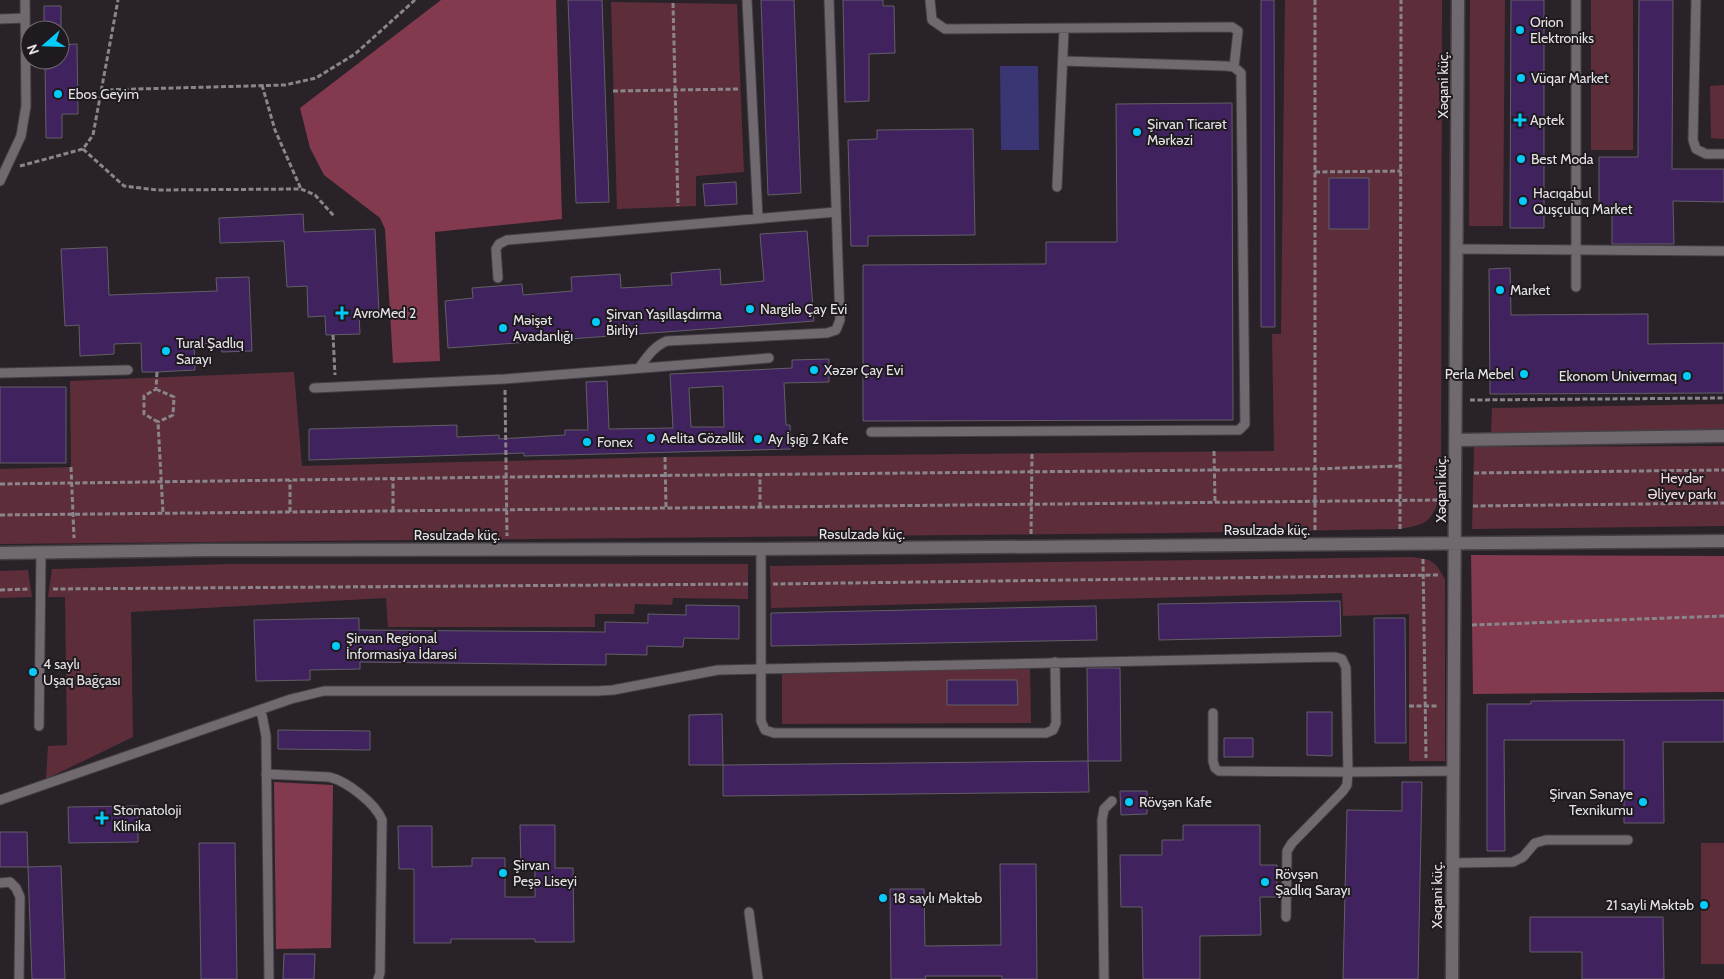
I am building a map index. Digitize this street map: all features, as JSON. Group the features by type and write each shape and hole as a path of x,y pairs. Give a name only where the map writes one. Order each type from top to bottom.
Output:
{"main road":[{"name":"Xəqani küç.","path":"1452,979 1458,250 1458,0"},
{"path":"1456,440 1724,436"},
{"name":"Rəsulzadə küç.","path":"0,553 209,550 761,549 1724,541"}],"lane":[{"path":"0,181 21,136 26,106 25,0"},
{"path":"747,0 758,218"},
{"path":"639,368 660,343 667,341 827,333 836,330 840,320 829,0"},
{"path":"930,0 932,20 945,29 1232,27 1238,32 1234,67"},
{"path":"1576,0 1576,287"},
{"path":"1696,0 1693,140 1696,149 1706,154 1724,154"},
{"path":"0,19 25,18"},
{"path":"1057,187 1064,29"},
{"path":"872,432 1239,430 1245,424 1241,73 1234,67 1063,61"},
{"path":"498,278 496,249 499,244 507,240 836,212"},
{"path":"1458,250 1724,251"},
{"path":"314,388 505,379 769,358"},
{"path":"0,373 128,370"},
{"path":"761,549 761,721 765,730 774,734 1046,733 1053,730 1056,723 1055,662"},
{"path":"39,726 41,552"},
{"path":"0,800 291,699 324,691 597,691 612,690 718,670 761,668 1335,657 1342,659 1346,668 1347,784 1343,791 1292,843 1287,851 1286,917"},
{"path":"261,710 266,736 269,979"},
{"path":"1213,713 1213,761 1215,768 1219,771 1453,771"},
{"path":"266,774 337,779 378,811 382,820 380,973 378,979"},
{"path":"1104,979 1102,820 1104,809 1112,801"},
{"path":"1452,863 1513,862 1523,857 1535,843 1546,840 1628,840"},
{"path":"0,883 10,882 16,888 20,897 19,979"},
{"path":"749,912 758,979"}],"path":[{"path":"6,171 83,149 93,135 118,0"},
{"path":"101,90 284,85 316,78 355,54 416,0"},
{"path":"1315,0 1315,530"},
{"path":"1400,528 1401,0"},
{"path":"673,3 678,206"},
{"path":"262,85 275,130 301,189"},
{"path":"613,91 740,89"},
{"path":"83,149 124,186 157,190 301,189 315,195 334,216"},
{"path":"1315,172 1401,170"},
{"path":"333,335 336,387"},
{"path":"156,389 157,372"},
{"path":"505,379 508,539"},
{"path":"156,389 174,397 174,416 158,422"},
{"path":"156,389 144,396 144,414 158,422"},
{"path":"1456,400 1724,398"},
{"path":"158,422 163,513"},
{"path":"1214,451 1215,502"},
{"path":"1031,534 1032,453"},
{"path":"665,458 666,508"},
{"path":"0,484 1315,469 1400,466"},
{"path":"71,467 74,544"},
{"path":"1474,473 1724,470"},
{"path":"760,475 760,507"},
{"path":"393,479 393,511"},
{"path":"290,480 290,512"},
{"path":"0,515 1439,500"},
{"path":"1473,506 1724,503"},
{"path":"1423,559 1426,761"},
{"path":"0,590 760,584 1443,575"},
{"path":"1472,626 1724,616"},
{"path":"1409,706 1445,706"}],"green space":[{"path":"1285,0 1442,0 1441,495 1431,516 1423,523 1400,529 1171,533 0,544 0,469 71,467 70,381 294,372 302,466 665,457 1274,451 1272,334 1281,334"},
{"path":"1470,0 1505,0 1503,226 1469,226"},
{"path":"1591,0 1633,0 1633,150 1591,150"},
{"path":"611,2 737,4 744,172 696,176 696,206 617,209"},
{"path":"1724,85 1724,139 1711,138 1710,86"},
{"path":"1724,404 1724,431 1491,434 1492,408"},
{"name":"Heydər Əliyev parkı","path":"1724,446 1724,526 1472,529 1474,447"},
{"path":"1412,557 1429,560 1435,564 1445,579 1445,761 1409,761 1409,614 1343,616 1342,593 771,608 770,566"},
{"path":"230,564 748,564 748,599 673,598 672,605 635,604 634,614 595,614 595,627 388,627 386,598 131,612 133,737 46,779 48,746 67,745 65,597 48,597 52,569"},
{"path":"28,570 32,597 0,598 0,571"},
{"path":"1030,668 1031,723 782,724 782,673"},
{"path":"1701,843 1724,843 1724,964 1701,964"}],"shaded area":[{"path":"441,0 556,0 562,219 435,232 440,361 393,363 385,229 380,218 324,175 310,148 300,108"},
{"path":"1000,66 1038,66 1039,150 1001,150"},
{"path":"1471,555 1724,556 1724,692 1473,694"},
{"path":"274,782 333,785 331,948 276,949"}],"building":[{"path":"568,0 602,0 609,202 576,203"},
{"path":"761,0 794,0 801,193 768,195"},
{"path":"843,0 883,0 883,6 894,6 895,53 869,54 869,101 845,102"},
{"path":"1261,0 1274,0 1275,327 1261,327"},
{"path":"1511,0 1544,0 1544,228 1510,228"},
{"path":"1639,0 1673,0 1672,169 1724,169 1724,202 1673,201 1674,244 1612,244 1612,206 1599,206 1599,157 1638,157"},
{"path":"44,6 61,6 61,20 44,20"},
{"path":"70,44 77,44 78,114 62,114 62,138 46,138 45,70 70,70"},
{"path":"1232,103 1233,420 863,421 863,265 1046,264 1046,242 1117,242 1116,104"},
{"path":"973,129 975,235 868,236 868,246 851,246 848,140 877,139 877,130"},
{"path":"1329,178 1369,178 1369,229 1329,229"},
{"path":"736,182 737,204 705,206 703,184"},
{"path":"303,214 304,232 375,229 379,313 359,314 360,334 326,335 325,316 308,317 307,286 287,287 284,241 220,243 219,218"},
{"path":"807,231 814,321 448,348 445,301 473,298 472,288 522,284 523,295 572,291 571,277 620,274 621,288 672,285 671,273 720,269 721,285 764,281 760,234"},
{"path":"107,247 109,295 217,291 216,278 249,277 252,351 222,352 221,343 194,344 195,370 157,372 142,372 141,343 114,344 114,354 80,356 79,325 65,326 61,249"},
{"path":"1510,268 1511,315 1648,314 1648,344 1724,343 1724,393 1490,394 1489,269"},
{"path":"829,359 829,382 784,383 786,425 790,425 791,449 524,456 524,453 309,460 309,429 457,425 457,437 499,435 499,439 565,435 565,430 588,430 586,382 607,381 609,429 673,428 670,374 792,368 792,360","holes":["723,386 724,427 691,427 689,388"]},
{"path":"0,387 66,387 66,463 0,463"},
{"path":"1340,601 1341,636 1159,640 1158,604"},
{"path":"686,605 739,606 739,639 684,638 683,647 647,646 647,655 606,654 606,665 360,662 360,669 310,670 310,680 256,681 254,620 359,618 359,630 605,632 605,622 648,623 648,614 686,615"},
{"path":"1096,606 1097,640 771,646 771,613"},
{"path":"1374,618 1405,618 1406,743 1375,743"},
{"path":"1087,668 1120,668 1121,761 1088,761"},
{"path":"947,680 1017,680 1018,705 947,705"},
{"path":"1724,700 1724,742 1663,742 1664,823 1624,823 1624,740 1504,740 1505,851 1487,851 1487,704 1531,704 1531,701"},
{"path":"1307,712 1332,712 1332,756 1307,755"},
{"path":"722,714 723,765 689,765 689,715"},
{"path":"278,730 370,731 370,750 278,749"},
{"path":"1224,738 1253,738 1253,757 1224,757"},
{"path":"1088,761 1089,792 723,796 723,765"},
{"path":"1402,782 1422,782 1418,979 1343,979 1347,810 1402,811"},
{"path":"1120,791 1147,791 1147,814 1121,815"},
{"path":"138,806 138,842 69,843 68,807"},
{"path":"520,825 555,825 555,868 573,868 574,942 535,942 535,939 451,939 451,943 414,943 414,869 399,869 398,826 432,826 432,867 472,866 472,858 505,858 505,897 535,897 535,869 521,869"},
{"path":"1183,825 1260,825 1260,865 1277,865 1277,897 1260,897 1261,935 1200,936 1200,979 1143,979 1142,907 1121,907 1120,855 1162,855 1162,840 1183,840"},
{"path":"0,832 27,832 28,867 0,867"},
{"path":"199,843 235,843 237,979 201,979"},
{"path":"1000,864 1036,864 1037,979 1002,979 1002,976 925,976 926,979 891,979 890,889 924,889 925,946 1001,945"},
{"path":"61,866 65,979 32,979 28,867"},
{"path":"1530,917 1663,917 1664,979 1582,979 1582,952 1530,952"},
{"path":"284,954 315,954 314,979 283,979"}],"place":[{"name":"Orion Elektroniks","path":"1520,30"},
{"name":"Vüqar Market","path":"1521,78"},
{"name":"Ebos Geyim","path":"58,94"},
{"name":"Aptek","path":"1520,120"},
{"name":"Şirvan Ticarət Mərkəzi","path":"1137,132"},
{"name":"Best Moda","path":"1521,159"},
{"name":"Hacıqabul Quşçuluq Market","path":"1523,201"},
{"name":"Market","path":"1500,290"},
{"name":"Nargilə Çay Evi","path":"750,309"},
{"name":"AvroMed 2","path":"342,313"},
{"name":"Şirvan Yaşıllaşdırma Birliyi","path":"596,322"},
{"name":"Məişət Avadanlığı","path":"503,328"},
{"name":"Tural Şadlıq Sarayı","path":"166,351"},
{"name":"Xəzər Çay Evi","path":"814,370"},
{"name":"Perla Mebel","path":"1524,374"},
{"name":"Ekonom Univermaq","path":"1687,376"},
{"name":"Aelita Gözəllik","path":"651,438"},
{"name":"Ay İşığı 2 Kafe","path":"758,439"},
{"name":"Fonex","path":"587,442"},
{"name":"Şirvan Regional İnformasiya İdarəsi","path":"336,646"},
{"name":"4 saylı Uşaq Bağçası","path":"33,672"},
{"name":"Rövşən Kafe","path":"1129,802"},
{"name":"Şirvan Sənaye Texnikumu","path":"1643,802"},
{"name":"Stomatoloji Klinika","path":"102,818"},
{"name":"Şirvan Peşə Liseyi","path":"503,873"},
{"name":"Rövşən Şadlıq Sarayı","path":"1265,882"},
{"name":"18 saylı Məktəb","path":"883,898"},
{"name":"21 sayli Məktəb","path":"1704,905"}]}
